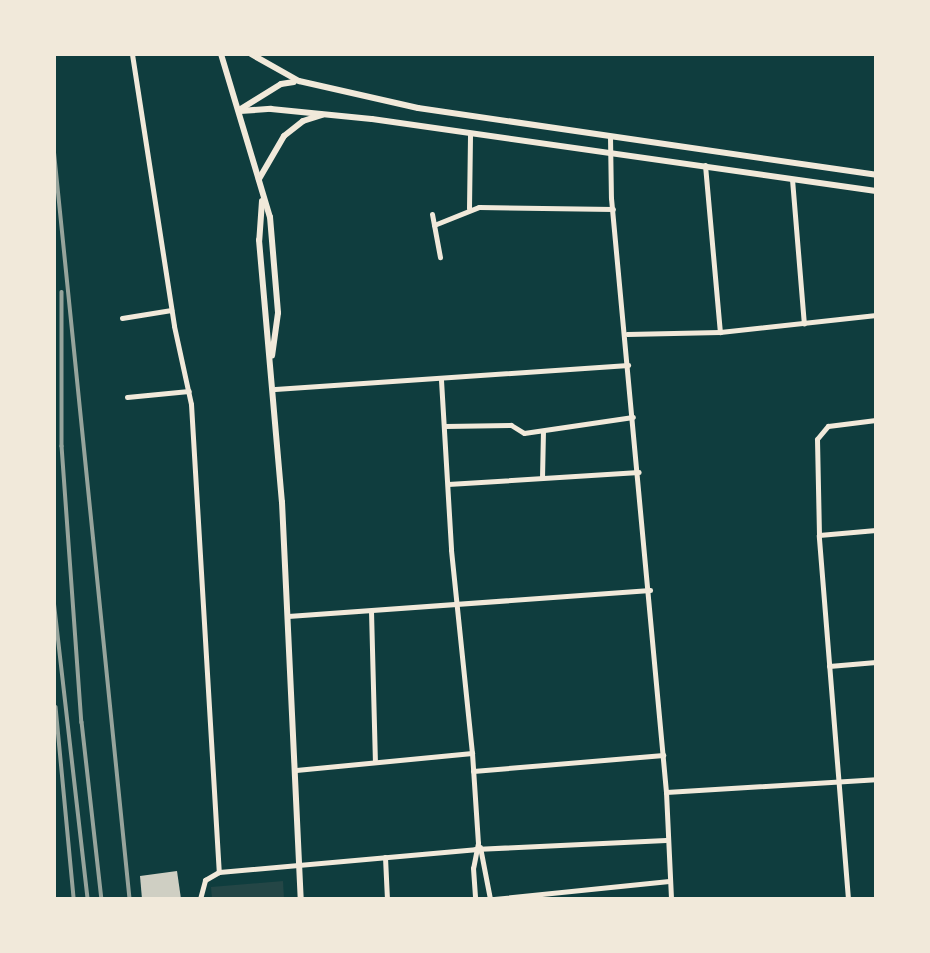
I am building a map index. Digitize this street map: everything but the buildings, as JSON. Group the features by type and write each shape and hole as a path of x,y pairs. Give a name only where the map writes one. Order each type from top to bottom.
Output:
{"street":[{"path":"132,54 171,310 189,391 219,872"},
{"path":"221,54 240,111 262,201 259,240 275,389 301,899"},
{"path":"251,54 299,81 418,108 876,175"},
{"path":"240,111 281,84 299,81"},
{"path":"240,111 325,114 542,145 610,150 876,191"},
{"path":"259,181 284,136 303,121 325,114"},
{"path":"469,208 470,133"},
{"path":"610,136 613,209 650,590 666,792 666,840 671,899"},
{"path":"705,165 720,332"},
{"path":"792,179 804,324"},
{"path":"262,201 271,221 278,313 272,356"},
{"path":"434,225 469,208 613,209"},
{"path":"432,214 440,257"},
{"path":"122,318 171,310"},
{"path":"626,334 720,332 876,315"},
{"path":"275,389 440,380 628,365"},
{"path":"440,380 457,604 474,771 479,847 475,899"},
{"path":"127,397 189,391"},
{"path":"444,426 511,425 524,433 633,417"},
{"path":"848,899 819,535 818,434 828,426 876,421"},
{"path":"541,478 543,432"},
{"path":"447,484 639,472"},
{"path":"819,535 876,530"},
{"path":"288,617 650,590"},
{"path":"371,611 375,761"},
{"path":"829,666 876,662"},
{"path":"296,771 472,753"},
{"path":"474,771 663,755"},
{"path":"666,792 876,779"},
{"path":"200,899 205,880 219,872 479,847 666,840"},
{"path":"479,847 492,899 669,881"},
{"path":"385,857 387,899"}],"shaded area":[{"path":"283,881 284,899 212,899 211,887"}],"railway":[{"path":"54,148 130,899"},
{"path":"62,292 62,446 82,722 102,899"},
{"path":"54,600 88,899"},
{"path":"56,707 74,899"}]}
